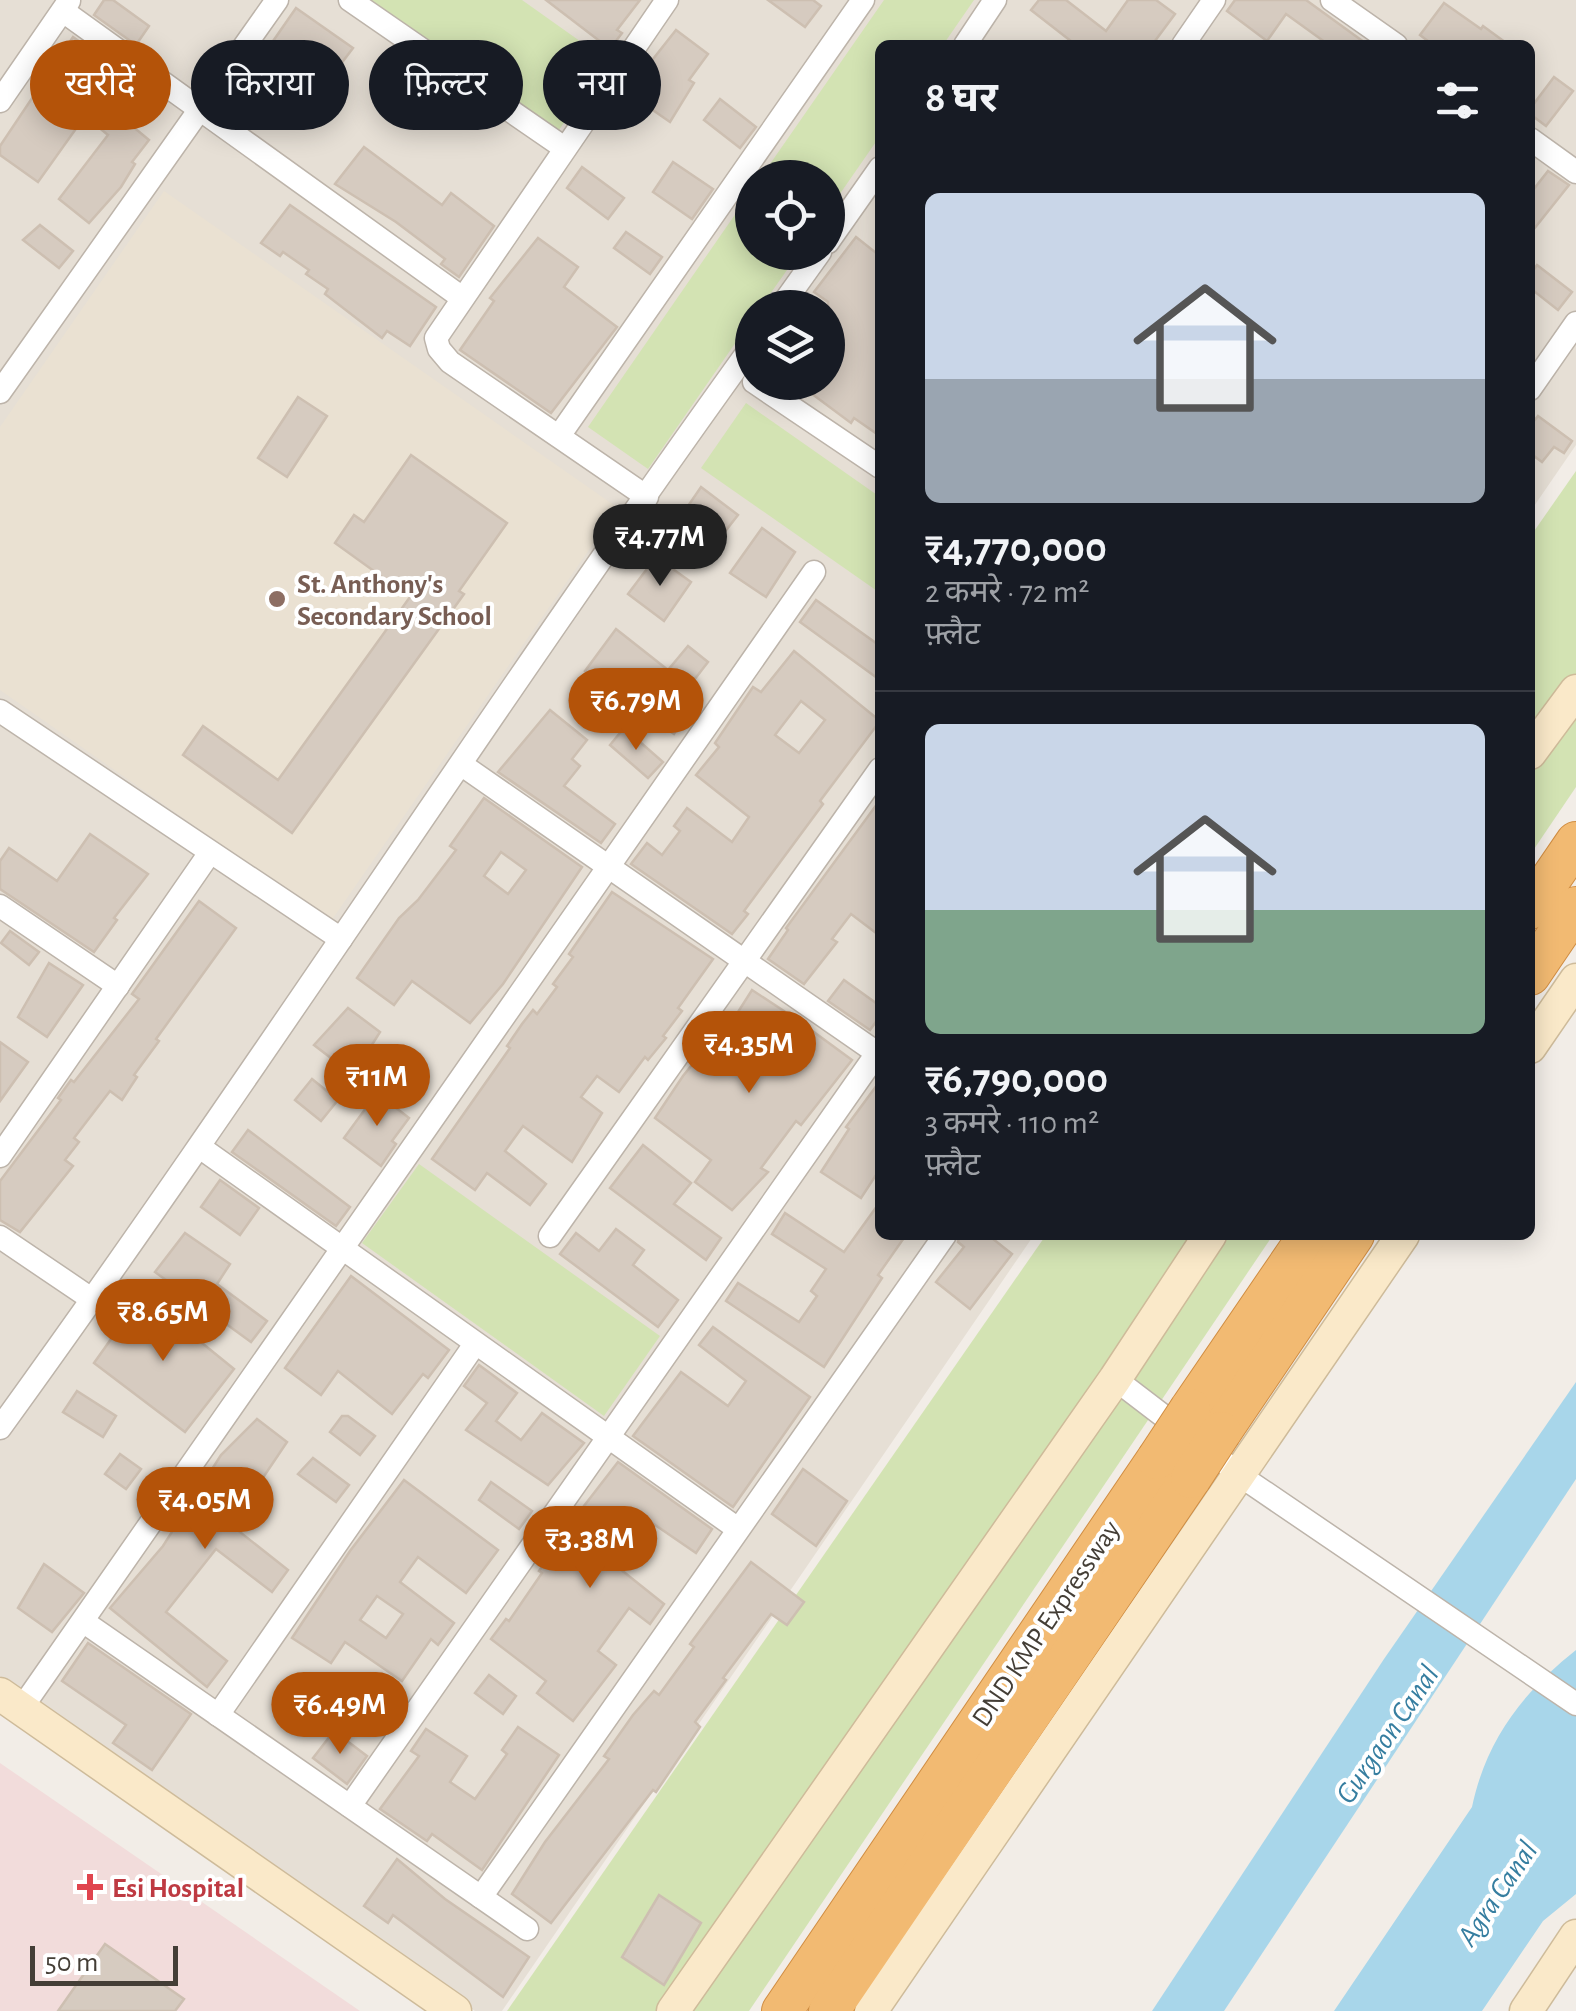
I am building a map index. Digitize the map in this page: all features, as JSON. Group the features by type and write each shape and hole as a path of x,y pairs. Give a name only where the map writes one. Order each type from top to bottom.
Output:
{"highway":[{"path":"1535,903 1576,842"},
{"path":"1535,968 1576,907"},
{"name":"DND KMP Expressway","path":"829,2011 1206,1420 1306,1240"},
{"name":"DND KMP Expressway","path":"1206,1420 1350,1240"},
{"name":"DND KMP Expressway","path":"782,2011 1174,1468"}],"street":[{"path":"248,40 277,0"},
{"path":"350,0 563,147"},
{"path":"648,497 450,362 439,350 436,338 667,0"},
{"path":"559,436 863,0"},
{"path":"968,40 996,0"},
{"path":"1186,40 1214,0"},
{"path":"1332,0 1382,40"},
{"path":"0,102 66,5 191,103"},
{"path":"0,392 191,120"},
{"path":"228,130 461,297"},
{"path":"1535,143 1576,172"},
{"path":"845,218 875,175"},
{"path":"860,197 875,208"},
{"path":"1535,382 1576,322"},
{"path":"0,1428 201,1148 340,940 648,497 735,393"},
{"path":"781,400 875,464"},
{"path":"7,1703 84,1622 814,572"},
{"path":"1535,746 1576,690"},
{"path":"0,711 340,940"},
{"path":"462,765 875,1049"},
{"path":"550,1236 875,776"},
{"path":"0,1156 209,854"},
{"path":"2,913 118,986"},
{"path":"1535,1041 1576,980"},
{"path":"350,1806 875,1058"},
{"path":"201,1148 738,1529"},
{"path":"0,1237 93,1300"},
{"path":"480,1897 940,1240"},
{"path":"673,2011 1115,1379 1207,1240"},
{"path":"871,2011 1245,1479 1399,1240"},
{"path":"218,1714 476,1344"},
{"path":"1115,1379 1245,1479 1576,1704"},
{"path":"84,1622 527,1930"},
{"path":"7,1703 428,2011"},
{"path":"7,1703 455,2011"},
{"path":"1526,2011 1576,1936"}],"shaded area":[{"path":"0,0 1576,0 1576,445 1535,505 1535,40 875,40 875,1240 1031,1240 502,2011 475,2011 0,1676"},
{"name":"St. Anthony's Secondary School","path":"164,191 618,508 331,921 0,690 0,427"},
{"name":"Esi Hospital","path":"0,1763 360,2011 0,2011"}],"green space":[{"path":"353,0 522,0 578,40 543,40 543,130 559,130 551,141 523,121 523,40 409,40"},
{"path":"884,0 974,0 946,40 875,40 875,143 845,186 845,160 773,160"},
{"path":"735,215 735,270 787,270 773,290 735,290 735,344 648,469 588,427"},
{"path":"746,403 875,493 875,590 701,468"},
{"path":"1576,471 1576,787 1535,848 1535,530"},
{"path":"419,1164 660,1336 604,1416 362,1243"},
{"path":"1043,1240 1270,1240 749,2011 507,2011"}],"water":[{"name":"Gurgaon Canal","path":"1576,1382 1576,1479 1224,2011 1152,2011 1384,1659"},
{"name":"Agra Canal","path":"1576,1650 1576,1894 1543,1921 1482,2011 1334,2011 1472,1807 1487,1760 1509,1719 1539,1683"}],"building":[{"path":"104,0 113,0 149,26 139,40 129,40 94,15"},
{"path":"546,0 640,0 617,30 622,33 617,40 598,40"},
{"path":"768,0 813,0 821,6 805,27"},
{"path":"1039,0 1066,0 1106,31 1128,0 1156,0 1175,14 1156,40 1070,40 1031,10"},
{"path":"1235,0 1306,0 1361,40 1322,40 1286,14 1266,40 1227,11"},
{"path":"1444,3 1502,40 1426,40 1420,35"},
{"path":"296,8 342,40 274,40"},
{"path":"676,30 708,54 689,80 694,83 670,122 661,116 661,49"},
{"path":"1554,77 1573,91 1546,126 1535,118 1535,102"},
{"path":"720,99 756,127 740,148 704,120"},
{"path":"30,101 30,130 75,130 38,182 0,155 0,146"},
{"path":"102,130 137,130 149,140 132,162 135,164 121,187 89,223 59,199 108,135"},
{"path":"364,147 442,205 451,193 494,226 459,277 441,264 445,259 396,222 335,184"},
{"path":"673,162 713,189 692,219 653,192"},
{"path":"582,167 624,198 608,219 567,188"},
{"path":"1548,171 1569,185 1535,228 1535,188"},
{"path":"290,205 436,307 410,346 387,331 382,338 325,294 328,289 306,274 309,270 261,243"},
{"path":"40,225 73,251 59,268 23,240"},
{"path":"626,232 662,257 650,274 614,248"},
{"path":"856,237 875,252 875,433 854,418 851,423 820,400 845,400 845,290 816,290 831,270 845,270 845,251"},
{"path":"538,238 578,267 564,287 617,327 551,413 460,350 494,301 490,298"},
{"path":"1537,265 1572,292 1558,310 1535,292"},
{"path":"298,397 327,416 287,477 258,458"},
{"path":"1538,416 1572,441 1564,453 1554,447 1542,462 1535,457"},
{"path":"411,455 507,523 459,591 464,594 292,833 183,755 203,726 278,780 410,597 335,543 354,515 364,522"},
{"path":"701,487 738,515 709,552 675,525"},
{"path":"762,528 795,552 766,597 730,573"},
{"path":"656,557 691,582 664,621 628,594"},
{"path":"816,600 875,642 875,676 800,622"},
{"path":"616,629 668,670 688,646 708,662 691,684 701,692 674,734 585,671"},
{"path":"794,651 875,717 875,728 820,801 823,804 744,911 748,914 732,934 631,864 647,843 662,855 680,831 674,826 687,808 732,842 749,817 696,775 719,747 715,743 753,687 761,692","holes":["801,701 825,720 799,753 775,735"]},
{"path":"550,710 587,740 572,759 580,766 564,786 615,824 601,843 498,772"},
{"path":"624,728 663,762 648,778 610,745"},
{"path":"484,798 582,867 503,984 470,1023 412,981 394,1005 357,978 399,918 456,850 450,846","holes":["501,852 526,870 508,894 484,876"]},
{"path":"875,807 875,932 851,914 832,939 837,942 804,984 768,959 786,928"},
{"path":"90,834 148,874 94,952 0,889 0,861 9,848 57,881"},
{"path":"612,892 713,959 678,1008 682,1011 663,1036 666,1038 648,1060 645,1057 619,1092 597,1076 581,1097 602,1113 572,1162 523,1126 505,1151 546,1184 530,1205 487,1173 475,1190 432,1159 510,1048 507,1046 522,1024 533,1010 537,1014 557,987 553,984 573,957 569,954"},
{"path":"199,901 236,928 156,1039 159,1041 134,1075 137,1077 122,1100 110,1091 74,1138 79,1142 65,1160 73,1166 20,1232 0,1220 0,1181 61,1100 58,1098 71,1080 74,1082 139,999 132,994"},
{"path":"10,931 39,952 29,965 1,943"},
{"path":"49,963 83,985 47,1037 18,1017"},
{"path":"844,980 875,1002 875,1023 870,1030 828,1001"},
{"path":"752,990 784,1011 772,1027 794,1044 807,1027 852,1060 801,1125 796,1121 761,1168 768,1172 732,1210 695,1182 711,1160 655,1118 683,1076 728,1020 731,1023"},
{"path":"348,1008 380,1032 353,1075 314,1045"},
{"path":"0,1042 28,1062 0,1101"},
{"path":"312,1079 338,1100 321,1121 295,1100"},
{"path":"875,1088 875,1177 861,1198 821,1172 849,1129 846,1127"},
{"path":"377,1093 409,1118 392,1141 396,1144 381,1166 344,1138"},
{"path":"248,1130 350,1207 336,1226 232,1152"},
{"path":"643,1145 691,1183 674,1204 721,1238 706,1260 610,1188"},
{"path":"220,1180 259,1208 240,1235 201,1207"},
{"path":"875,1209 875,1240 902,1240 824,1367 726,1301 738,1283 799,1322 817,1296 811,1291 826,1269 772,1234 785,1213 844,1252"},
{"path":"616,1229 644,1250 633,1265 678,1300 658,1327 560,1254 576,1233 599,1251"},
{"path":"185,1233 230,1264 217,1284 267,1321 251,1342 155,1272"},
{"path":"994,1240 1012,1254 970,1309 936,1282 964,1247 958,1242"},
{"path":"351,1276 449,1350 428,1378 423,1374 392,1414 338,1371 321,1395 285,1368"},
{"path":"139,1292 234,1369 185,1432 94,1363 131,1311 127,1308"},
{"path":"713,1327 810,1397 733,1507 633,1436 681,1372 728,1406 746,1381 699,1345"},
{"path":"479,1365 517,1393 496,1421 521,1440 542,1413 584,1443 548,1485 466,1430 487,1403 464,1386"},
{"path":"77,1391 116,1416 103,1437 63,1412"},
{"path":"342,1416 348,1416 375,1436 360,1455 330,1432"},
{"path":"257,1419 287,1442 231,1525 288,1570 272,1592 216,1549 166,1612 227,1661 207,1687 110,1608 163,1546 221,1455"},
{"path":"120,1454 141,1469 126,1489 105,1474"},
{"path":"313,1458 349,1485 336,1502 298,1474"},
{"path":"618,1462 712,1529 696,1553 645,1518 642,1523 635,1518 605,1557 664,1604 650,1624 629,1608 598,1651 616,1665 573,1721 537,1693 546,1681 491,1639 506,1619 509,1621 542,1573 539,1571 556,1547 553,1546"},
{"path":"803,1469 847,1501 816,1546 772,1514"},
{"path":"404,1480 498,1550 466,1593 418,1557 400,1582 454,1623 438,1645 431,1639 402,1681 345,1642 331,1663 292,1638","holes":["377,1596 403,1614 386,1638 360,1620"]},
{"path":"491,1482 532,1511 519,1529 479,1500"},
{"path":"751,1562 804,1602 787,1625 771,1614 723,1678 726,1680 695,1722 700,1727 656,1792 653,1790 551,1923 512,1894 545,1842 609,1759 604,1756 633,1715 654,1691 659,1695 694,1647 690,1644"},
{"path":"44,1564 84,1593 52,1632 18,1608"},
{"path":"88,1643 191,1714 152,1770 113,1743 126,1725 62,1681"},
{"path":"489,1675 516,1696 503,1714 475,1693"},
{"path":"518,1727 559,1755 482,1870 432,1834 427,1841 380,1809 419,1756 411,1751 426,1729 467,1756 450,1782 475,1799 507,1754 502,1750"},
{"path":"334,1731 367,1756 347,1784 313,1758"},
{"path":"397,1859 445,1899 529,1957 503,1997 393,1915 388,1923 364,1906"},
{"path":"659,1895 701,1923 664,1985 622,1957"},
{"path":"105,1944 184,1999 175,2011 58,2011"}],"place":[{"name":"St. Anthony's Secondary School","path":"277,599"},
{"name":"Esi Hospital","path":"90,1887"}]}
